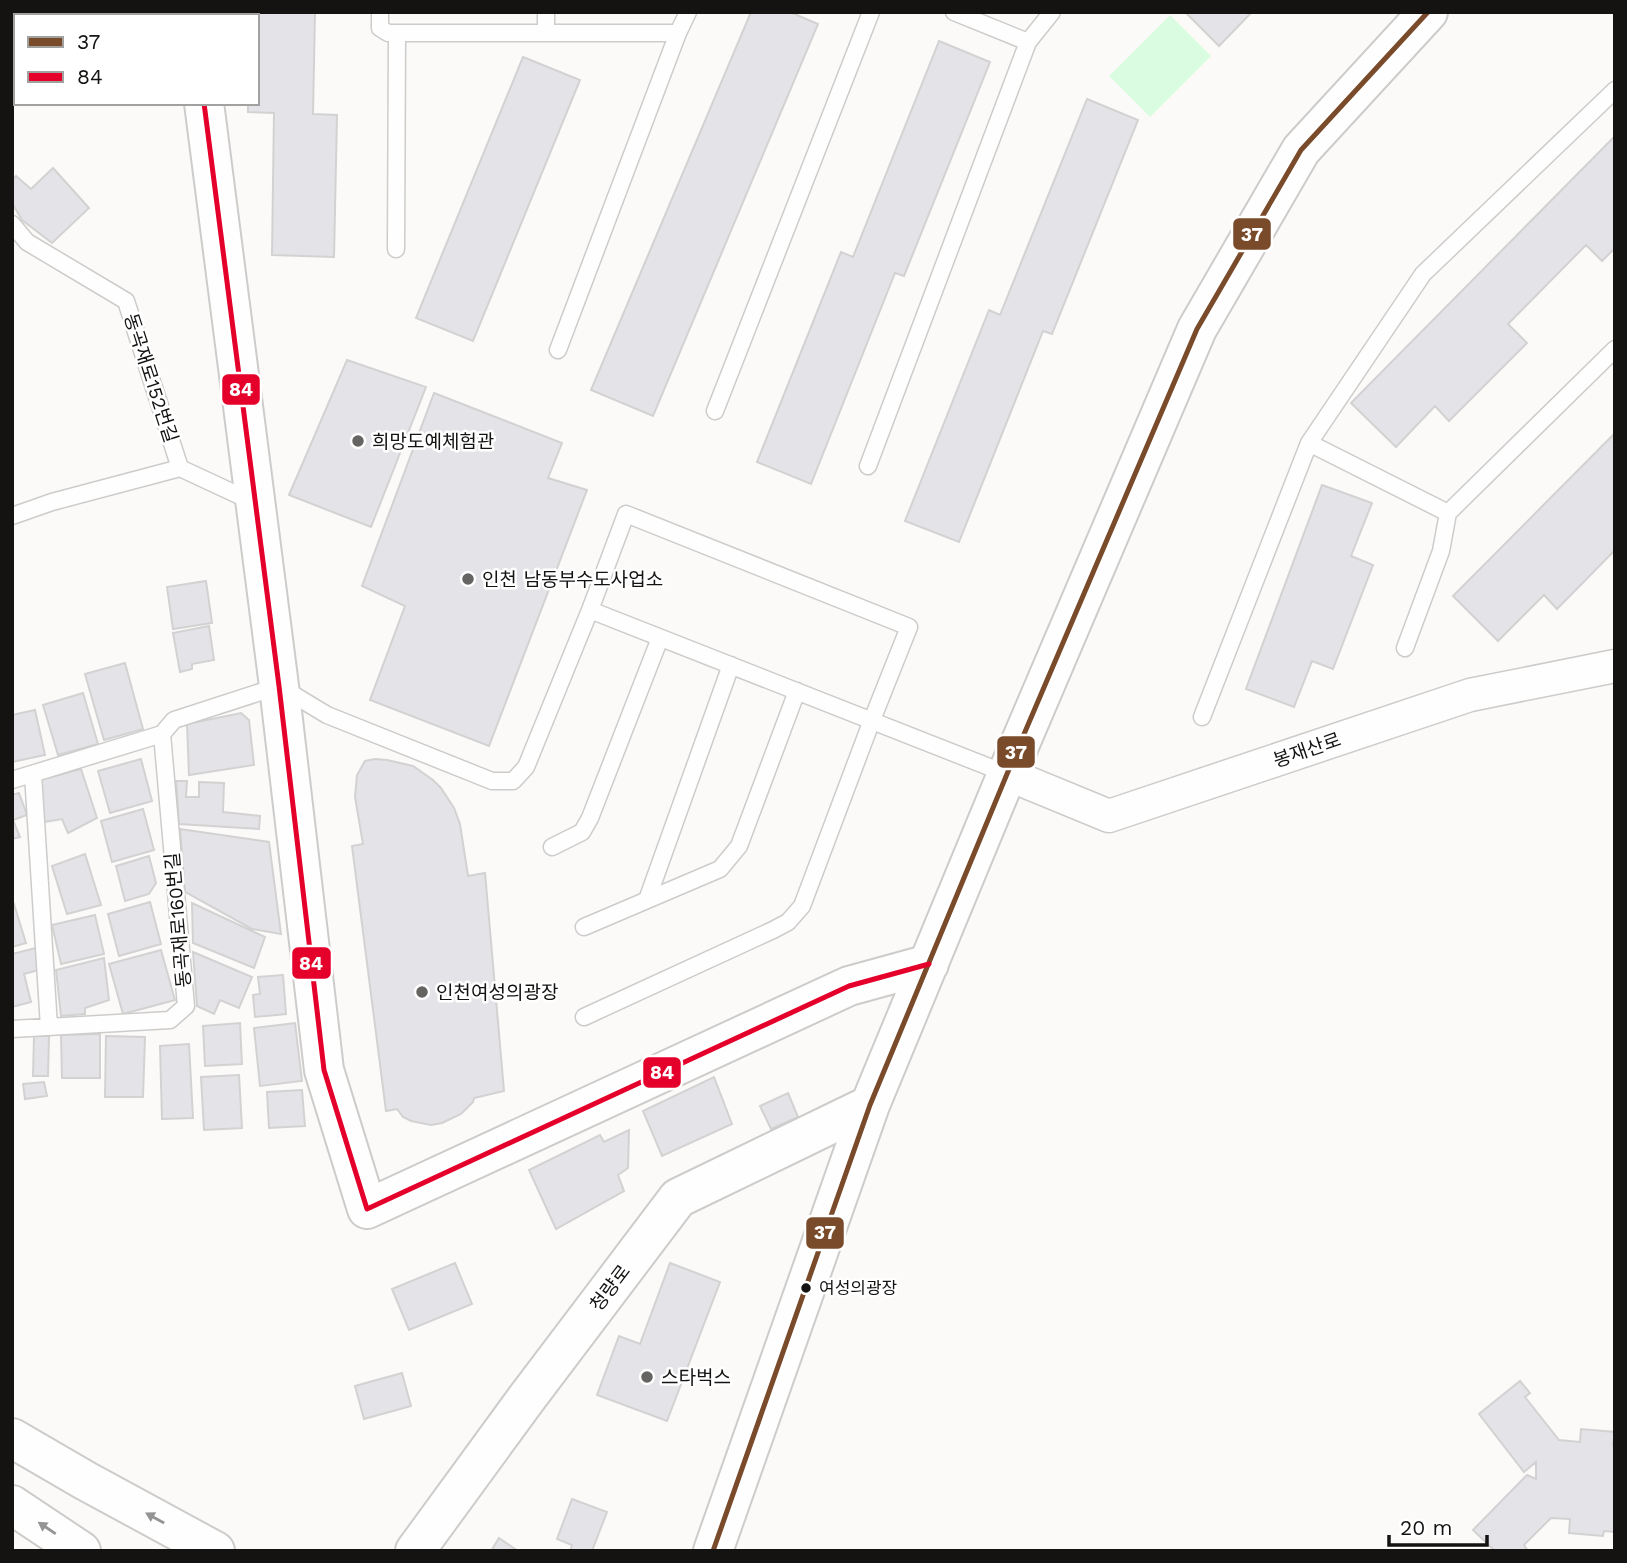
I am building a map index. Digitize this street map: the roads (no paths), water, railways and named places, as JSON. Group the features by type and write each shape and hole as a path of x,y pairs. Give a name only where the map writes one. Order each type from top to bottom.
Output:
{"street":[{"path":"713,1551 870,1105 1007,774 1197,329 1301,150 1428,12"},
{"path":"204,105 279,686 324,1070 367,1209 849,986 929,964"},
{"name":"봉재산로","path":"1007,774 1109,816 1470,695 1615,666"},
{"name":"청량로","path":"415,1551 678,1198 870,1105"},
{"path":"12,1438 215,1551"},
{"path":"12,1505 82,1551"}],"lane":[{"path":"380,12 380,28 388,33 678,33"},
{"path":"546,12 546,33"},
{"path":"558,350 688,12"},
{"path":"715,411 871,12"},
{"path":"954,12 1028,43"},
{"path":"868,466 1028,43 1052,12"},
{"path":"396,249 397,33"},
{"path":"1202,718 1310,443 1423,274 1615,90"},
{"name":"동곡재로152번길","path":"12,224 27,242 126,301 180,468"},
{"path":"1405,648 1441,551 1448,513 1615,349"},
{"path":"1310,443 1448,513"},
{"name":"동곡재로152번길","path":"12,516 52,502 180,468 256,503"},
{"path":"12,780 162,734 174,720 279,686 327,715 492,781 513,781 526,767 626,514 909,627 802,906 788,922 584,1017"},
{"path":"590,610 1007,774"},
{"path":"552,847 582,832 590,818 660,638"},
{"path":"647,900 731,665"},
{"path":"584,927 720,869 739,846 797,691"},
{"name":"동곡재로160번길","path":"12,1030 170,1020 186,1006 162,734"},
{"path":"33,774 49,1027"}],"place":[{"name":"희망도예체험관","path":"358,441"},
{"name":"인천 남동부수도사업소","path":"468,579"},
{"name":"인천여성의광장","path":"422,992"},
{"name":"여성의광장","path":"806,1288"},
{"name":"스타벅스","path":"647,1377"}]}
